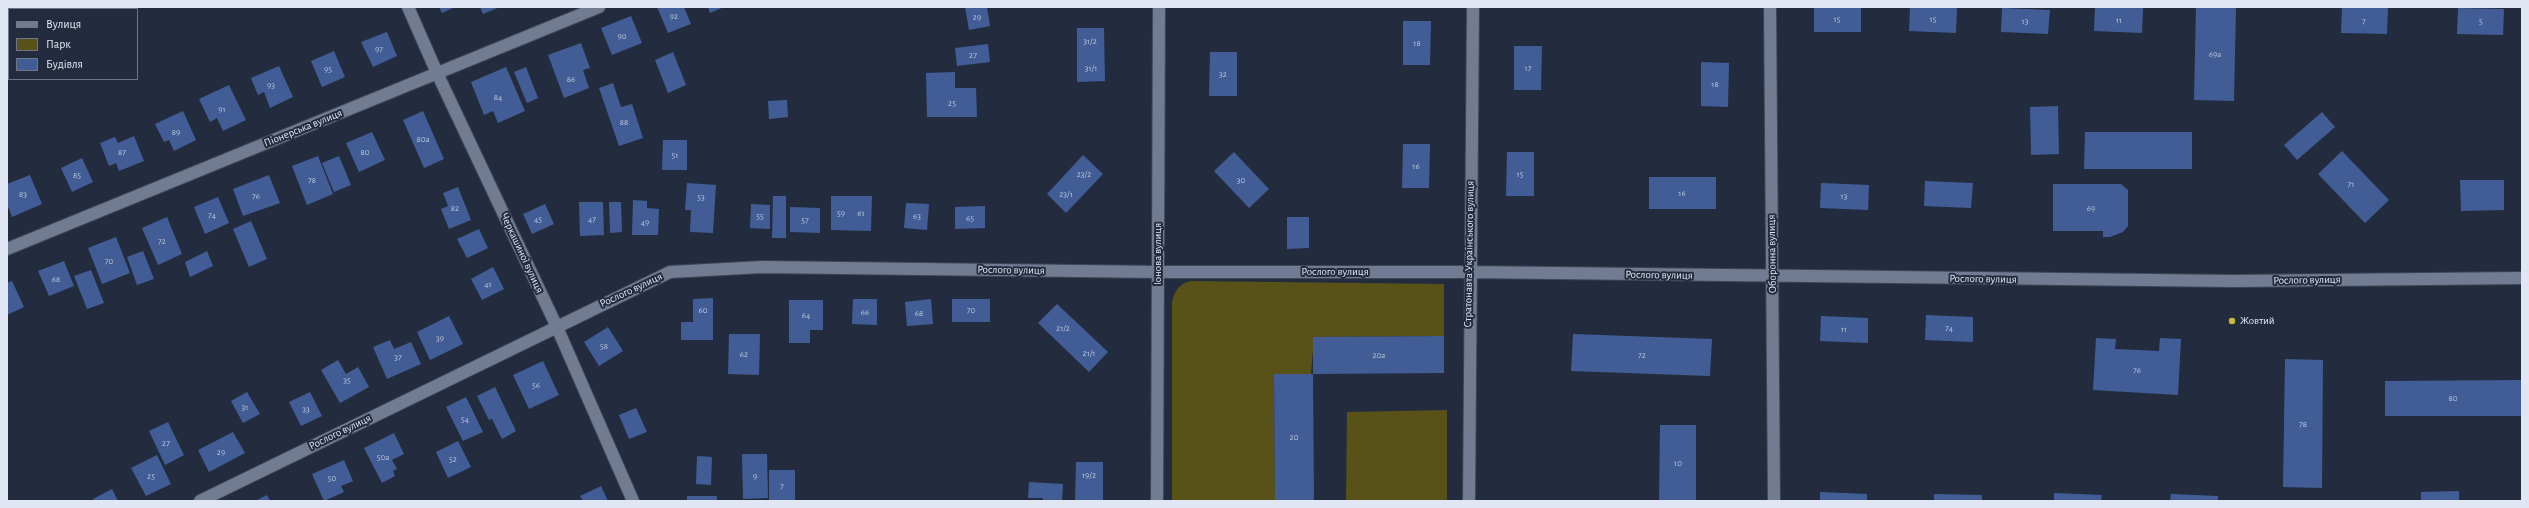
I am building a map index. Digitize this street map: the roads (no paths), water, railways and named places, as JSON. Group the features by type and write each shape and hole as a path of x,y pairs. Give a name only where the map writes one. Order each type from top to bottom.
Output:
{"street":[{"name":"Черкашиної вулиця","path":"408,7 437,74 556,326 633,501"},
{"name":"Піонерська вулиця","path":"7,250 599,7"},
{"name":"Іонова вулиця","path":"1157,501 1159,7"},
{"name":"Стратонавта Українського вулиця","path":"1468,501 1472,7"},
{"name":"Оборонна вулиця","path":"1770,7 1774,501"},
{"name":"Рослого вулиця","path":"200,501 556,326 670,272 762,267 1158,272 1469,272 1772,277 2234,281 2522,278"}],"place":[{"name":"Жовтий","path":"2232,321"}]}
